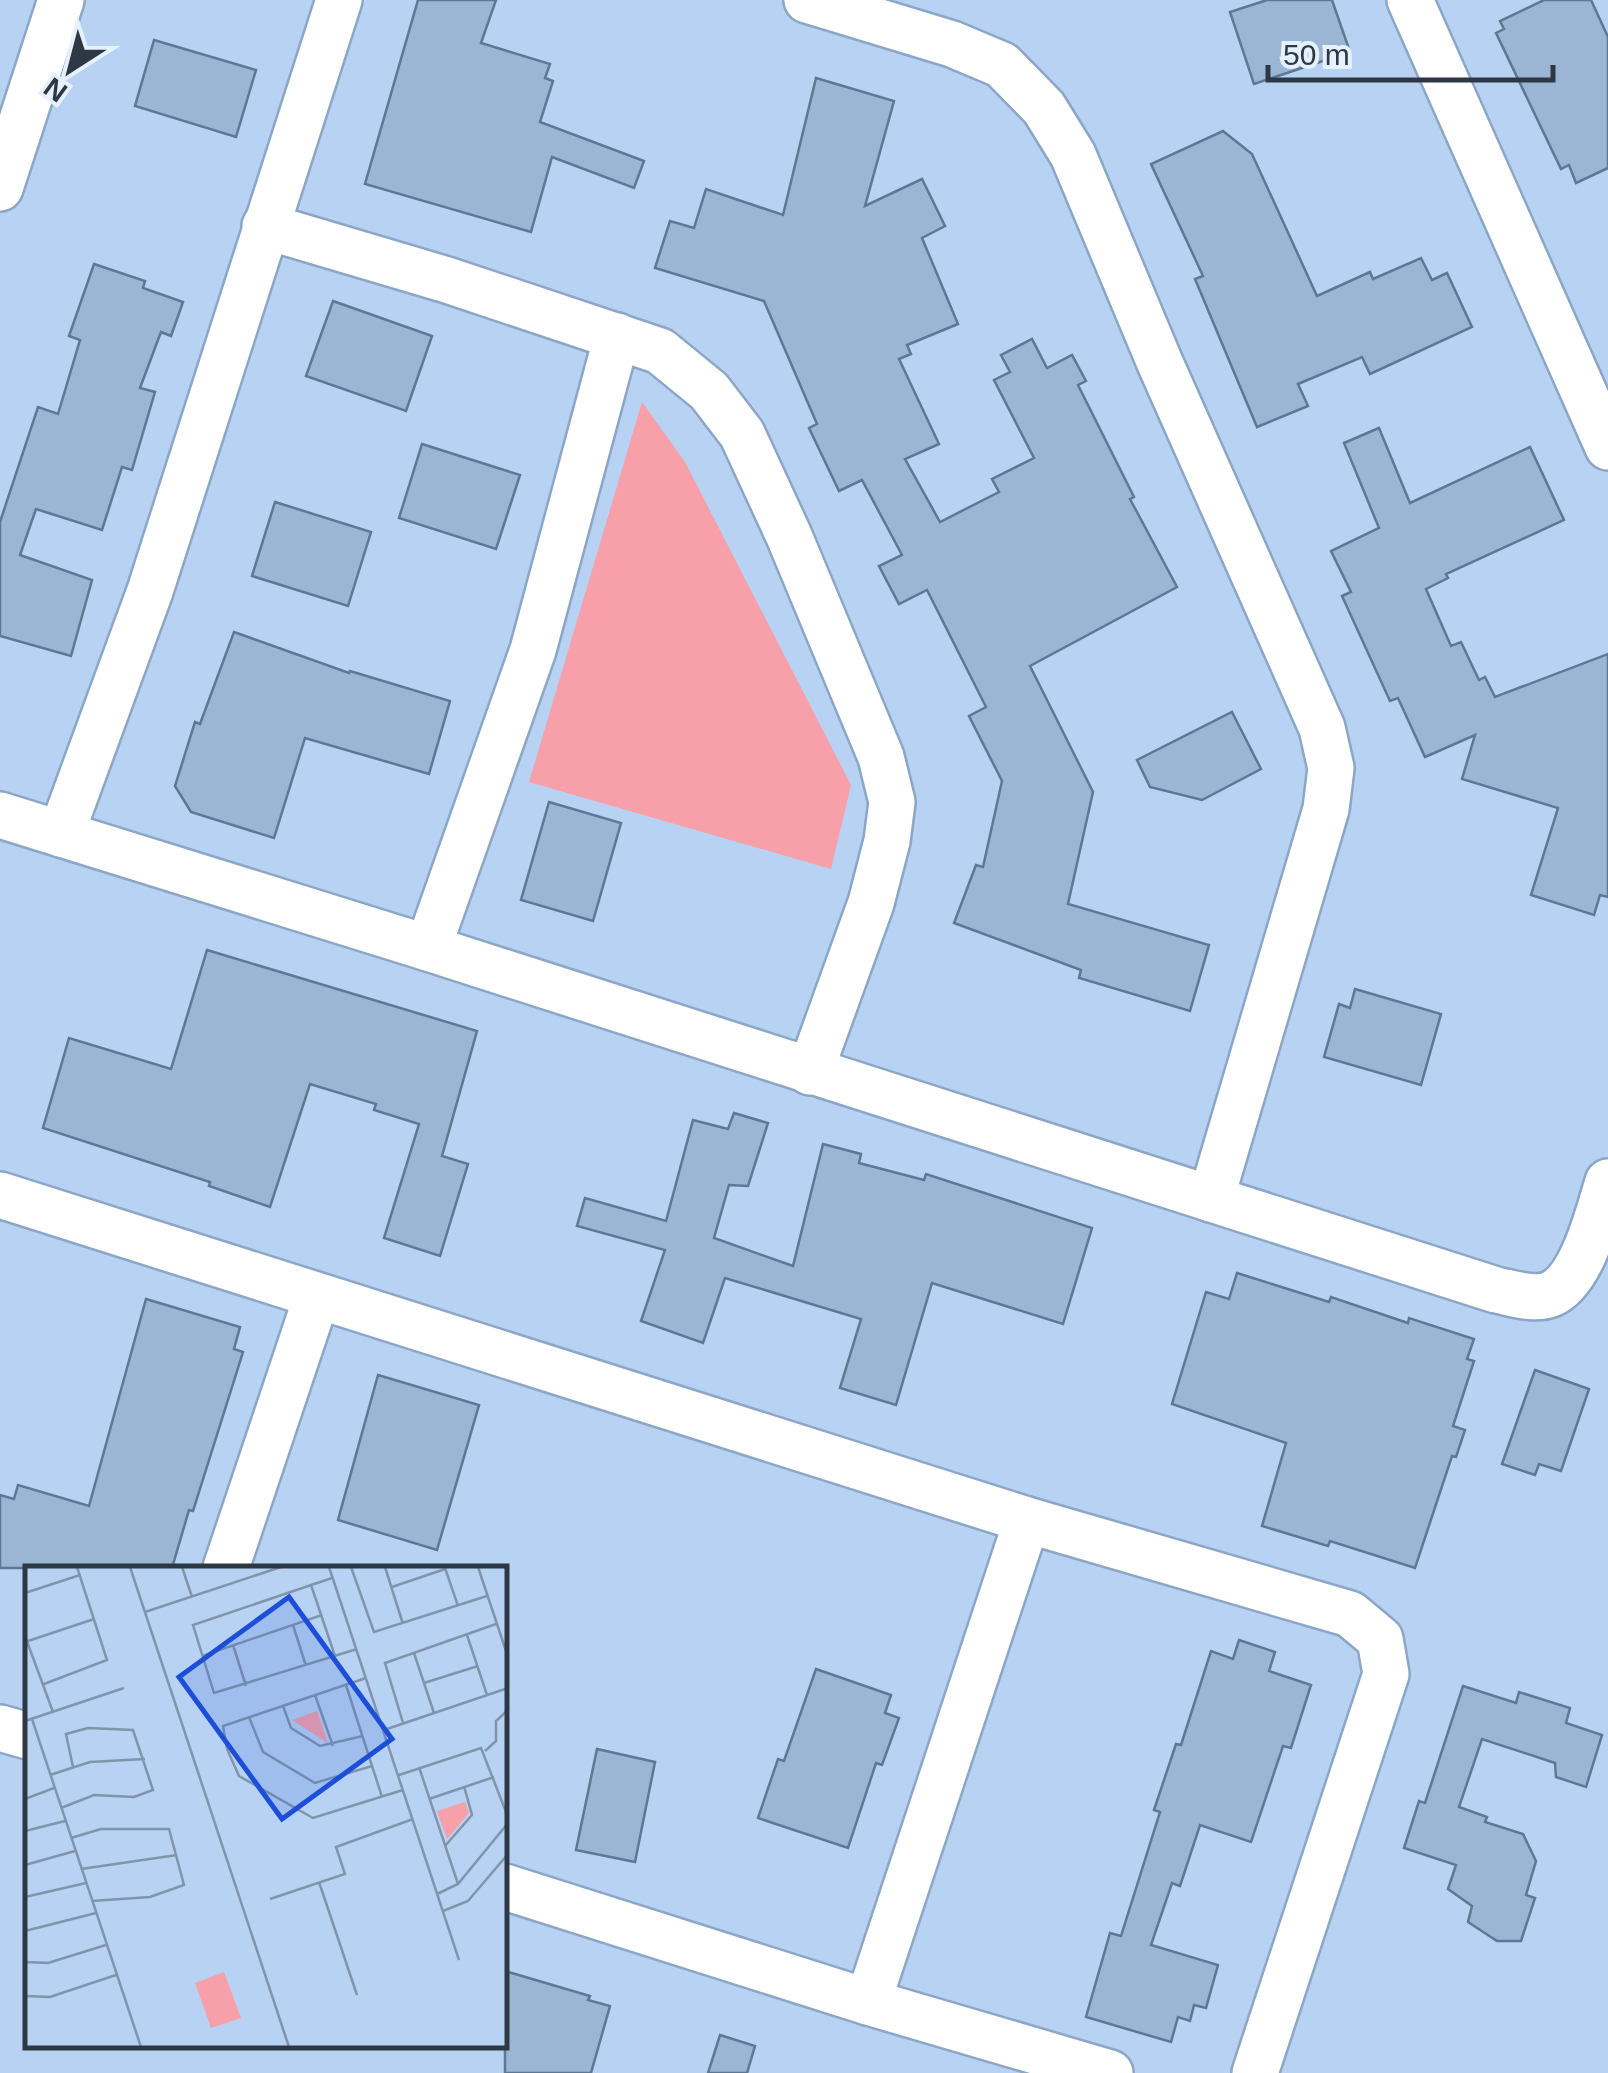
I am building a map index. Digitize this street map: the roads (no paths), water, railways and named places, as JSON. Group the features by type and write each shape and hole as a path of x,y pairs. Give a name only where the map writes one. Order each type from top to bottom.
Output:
{"street":[{"path":"0,188 8,130 60,0"},
{"path":"61,834 150,591 339,0"},
{"path":"808,0 952,44 1002,65 1044,108 1073,156 1322,728 1330,768 1326,809 1210,1199"},
{"path":"1410,0 1608,447"},
{"path":"264,226 447,280 660,352 708,391 742,434 789,536 885,772 892,802 887,842 871,904 810,1072"},
{"path":"428,948 532,650 616,336"},
{"path":"0,816 428,948 1496,1290 1530,1297 1550,1295 1567,1283 1586,1249 1608,1182"},
{"path":"0,1195 1026,1520 1350,1614 1380,1639 1386,1674 1256,2073"},
{"path":"227,1566 316,1296"},
{"path":"868,2002 1026,1520"},
{"path":"0,1728 25,1735"},
{"path":"508,1888 868,2002 1110,2073"}]}
